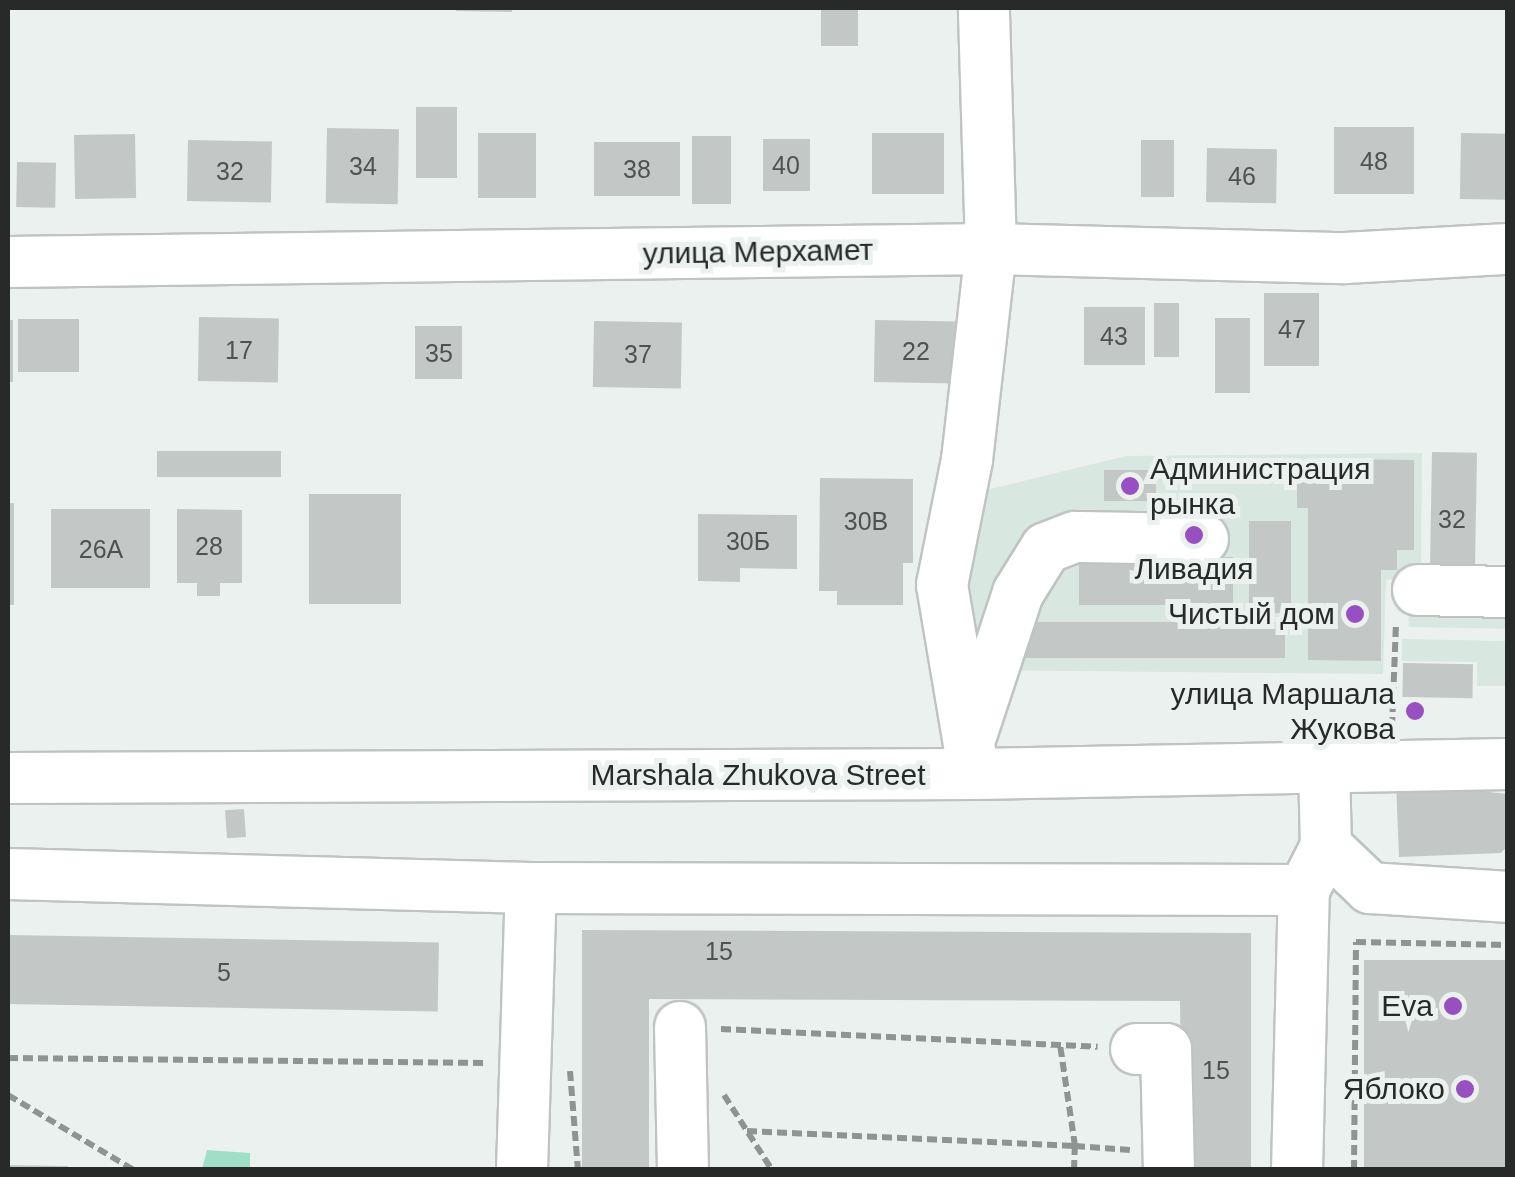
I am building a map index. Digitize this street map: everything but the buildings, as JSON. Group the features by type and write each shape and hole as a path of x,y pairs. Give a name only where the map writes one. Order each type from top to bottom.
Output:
{"street":[{"path":"972,758 942,585 967,460 991,249 984,8"},
{"name":"улица Мерхамет","path":"8,262 991,249 1345,258 1508,249"},
{"path":"972,758 1018,592 1046,548 1075,537 1204,539"},
{"path":"1418,590 1508,592"},
{"name":"Marshala Zhukova Street","path":"8,778 972,758 1324,766 1508,764"},
{"path":"1297,1170 1324,766"},
{"path":"8,874 530,888 1315,868 1370,888 1508,896"},
{"path":"522,1170 547,1059 530,888"},
{"path":"680,1027 683,1170"},
{"path":"1136,1049 1166,1049 1169,1161"}],"path":[{"path":"1392,728 1397,600 1402,592 1418,590"},
{"path":"1354,1170 1356,942 1508,945"},
{"path":"680,1027 1136,1049"},
{"path":"1060,1045 1076,1146 1074,1170"},
{"path":"8,1058 547,1059 578,1170"},
{"path":"8,1094 134,1170"},
{"path":"747,1131 1076,1146 1169,1161"}],"shaded area":[{"name":"Ливадия","path":"1422,453 1421,575 1386,580 1383,674 971,670 966,495 1126,456"},
{"path":"1409,599 1507,601 1506,629 1409,627"},
{"path":"1402,639 1507,641 1507,686 1477,686 1477,662 1402,661"}],"green space":[{"path":"207,1150 250,1153 250,1169 202,1169"}],"place":[{"name":"Администрация рынка","path":"1130,486"},
{"name":"Ливадия","path":"1194,535"},
{"name":"Чистый дом","path":"1355,614"},
{"name":"улица Маршала Жукова","path":"1415,711"},
{"name":"Eva","path":"1453,1006"},
{"name":"Яблоко","path":"1465,1089"}]}
